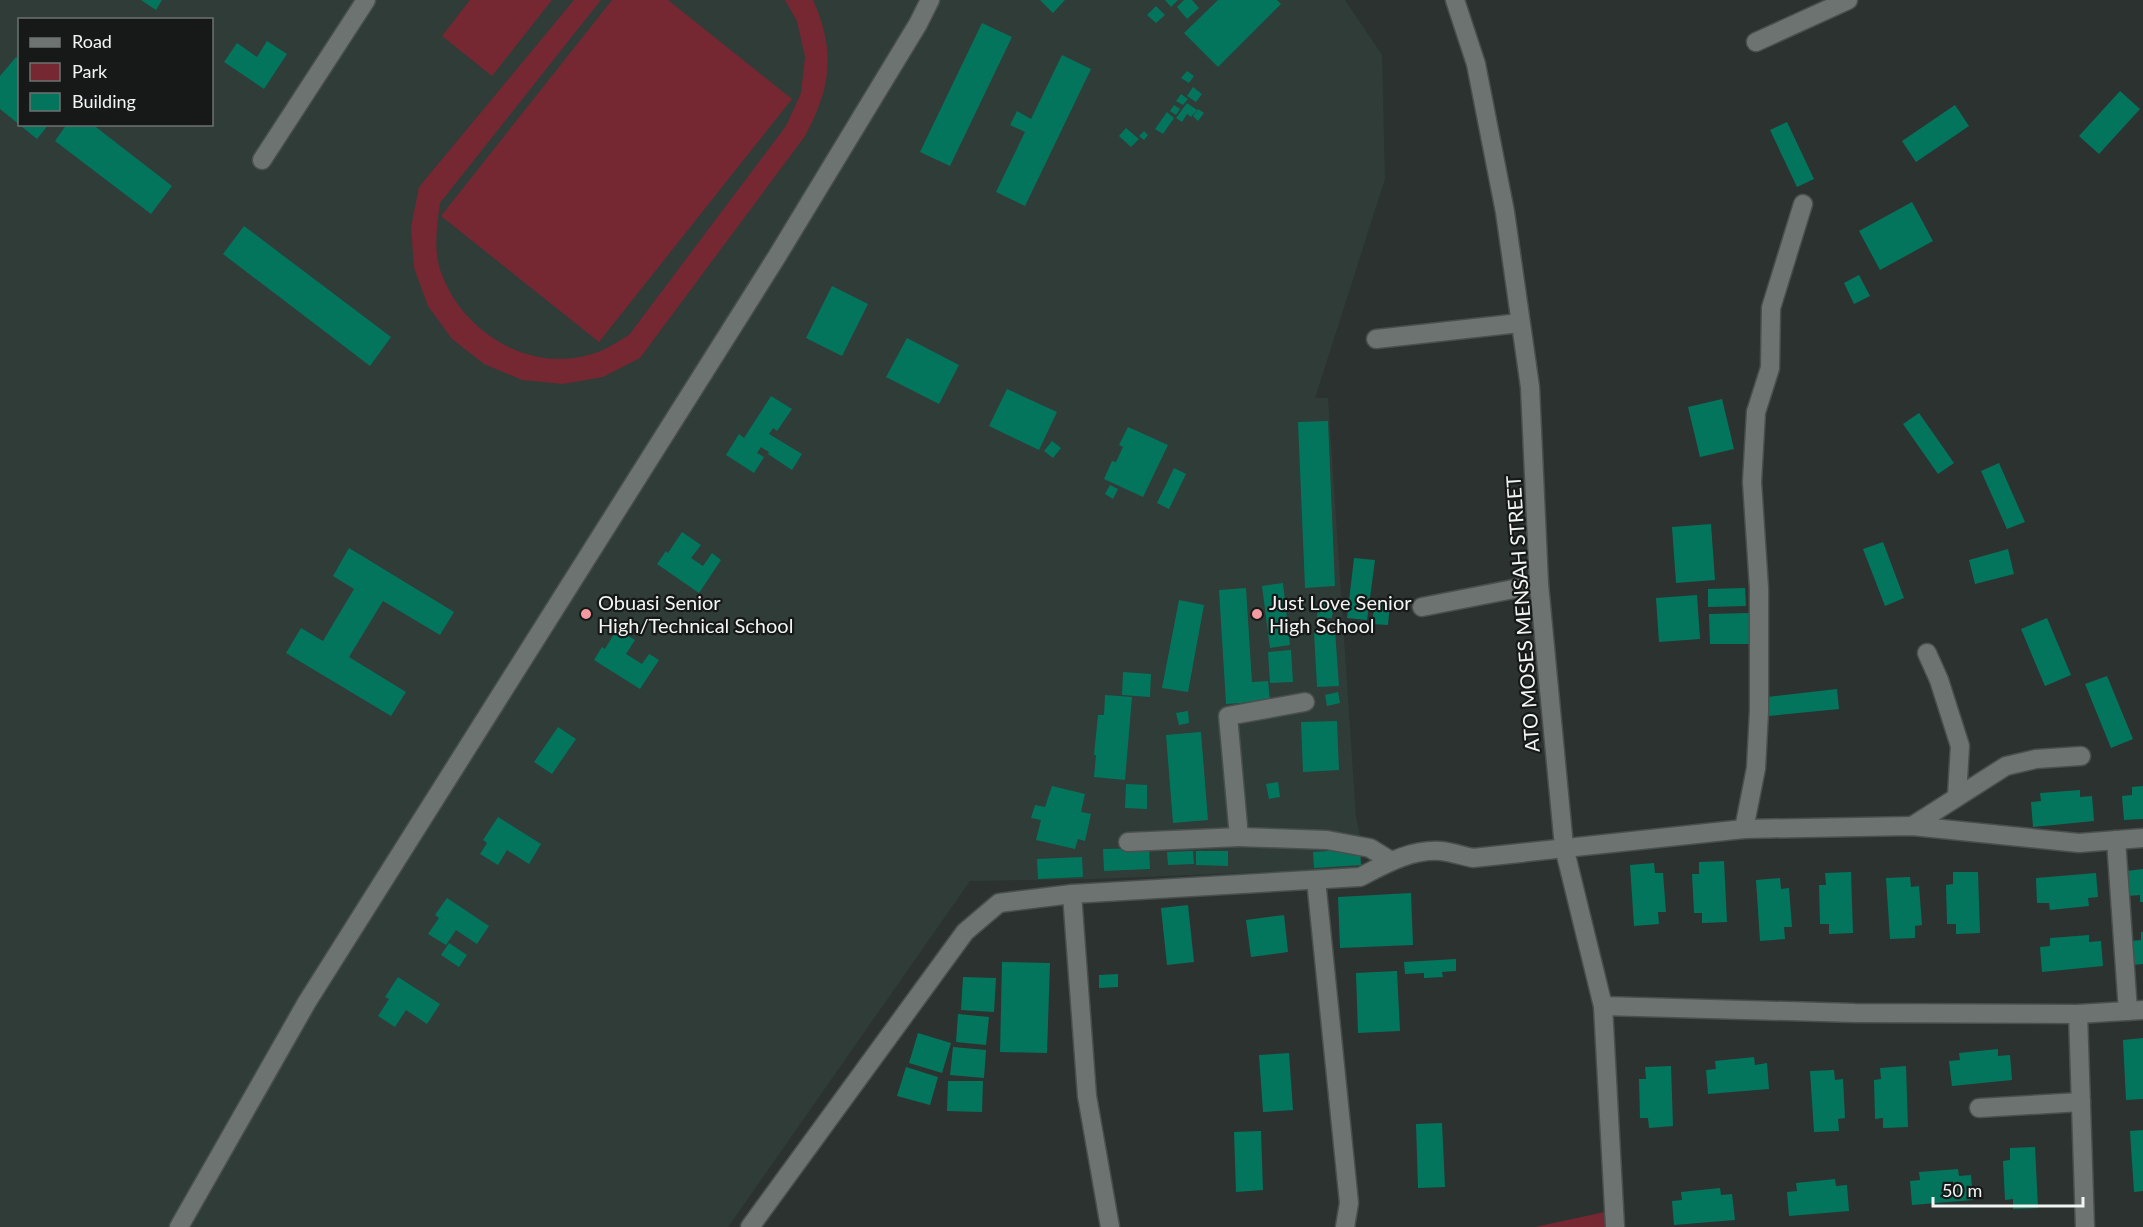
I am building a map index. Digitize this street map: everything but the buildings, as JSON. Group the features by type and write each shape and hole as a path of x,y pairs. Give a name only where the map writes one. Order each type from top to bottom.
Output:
{"street":[{"path":"262,160 366,0"},
{"path":"179,1227 307,1002 776,258 918,24 930,0"},
{"name":"ATO MOSES MENSAH STREET","path":"1455,0 1476,64 1505,212 1530,387 1539,584 1564,847 1603,1006 1615,1227"},
{"path":"1756,42 1848,0"},
{"path":"1744,829 1756,768 1759,711 1759,588 1752,482 1756,412 1770,368 1771,308 1803,204"},
{"path":"1376,339 1520,323"},
{"path":"1422,607 1539,584"},
{"path":"1927,653 1939,680 1960,746 1957,795"},
{"path":"1239,837 1228,716 1305,702"},
{"path":"1912,826 1957,795 2006,766 2036,759 2081,756"},
{"path":"750,1227 965,932 999,903 1072,894 1360,877 1391,861 1419,852 1441,851 1473,858 1744,829 1912,826 2079,843 2143,838"},
{"path":"1128,842 1239,837 1327,840 1370,848 1391,861"},
{"path":"1603,1006 1855,1013 2078,1014 2136,1010 2116,840"},
{"path":"1316,880 1349,1203 1345,1227"},
{"path":"1072,894 1087,1096 1110,1227"},
{"path":"2078,1014 2085,1227"},
{"path":"1979,1108 2081,1102"}],"shaded area":[{"name":"Obuasi Senior High/Technical School","path":"0,0 1345,0 1382,55 1385,179 1315,398 1328,398 1356,817 1360,835 1362,868 1094,879 970,881 728,1227 0,1227"}],"green space":[{"path":"470,0 552,0 492,76 442,36"},
{"path":"574,0 601,0 440,203 436,238 437,255 441,272 451,295 466,315 484,332 504,345 527,354 551,358 576,358 601,351 629,335 786,126 801,93 805,57 797,21 785,0 813,0 825,36 827,69 820,101 805,136 640,358 603,377 563,384 522,380 484,364 452,339 428,306 414,268 411,227 419,187"},
{"path":"612,0 668,0 792,99 599,342 441,216"},
{"path":"1614,1210 1611,1227 1535,1227"}],"place":[{"name":"Obuasi Senior High/Technical School","path":"586,614"},
{"name":"Just Love Senior High School","path":"1257,614"}]}
